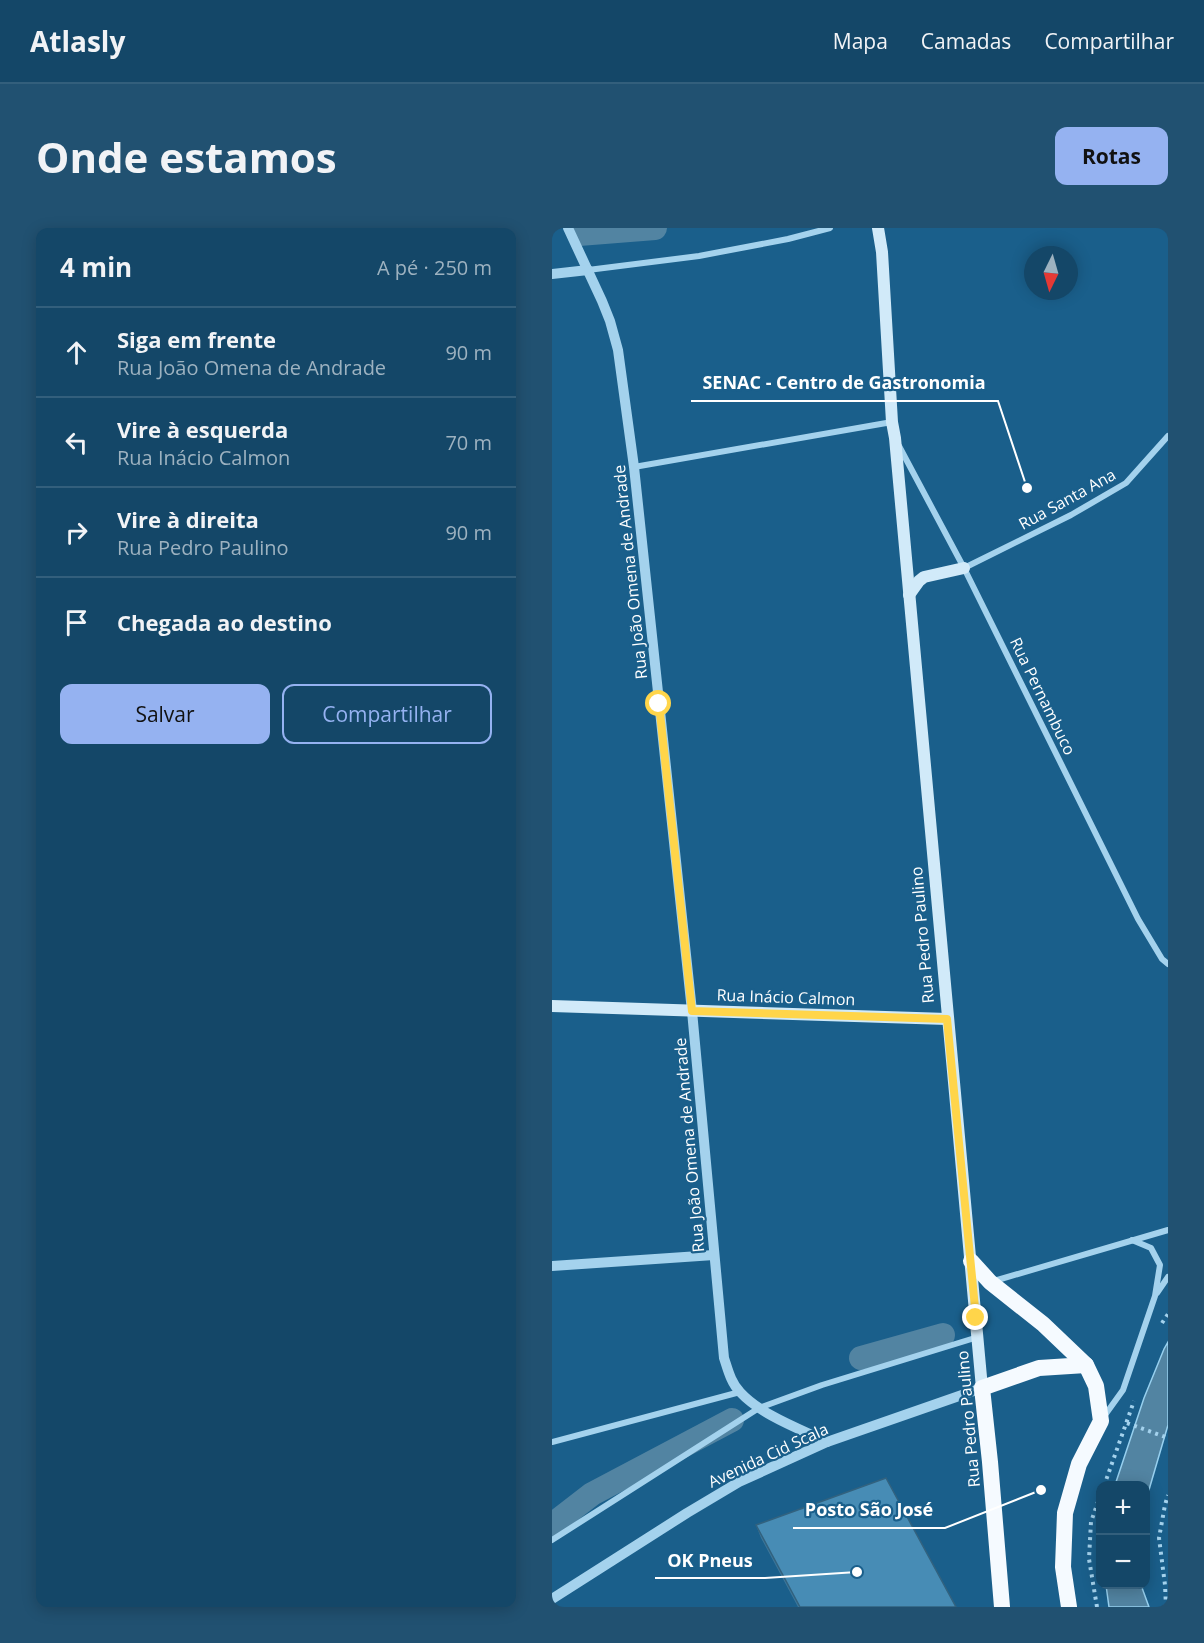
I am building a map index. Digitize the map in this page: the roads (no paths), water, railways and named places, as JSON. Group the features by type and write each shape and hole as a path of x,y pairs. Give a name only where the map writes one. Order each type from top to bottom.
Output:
{"highway":[{"path":"971,1261 990,1282 1043,1324 1086,1365 1096,1386 1101,1421 1079,1464 1065,1514 1063,1567 1069,1607"},
{"path":"982,1388 1039,1368 1086,1365"},
{"name":"Rua Pedro Paulino","path":"982,1388 1002,1607"}],"main road":[{"name":"Rua Pedro Paulino","path":"878,228 882,252 892,422 982,1388"},
{"path":"909,595 924,577 964,568"},
{"name":"Rua Inácio Calmon","path":"552,1005 947,1019"}],"street":[{"name":"Rua João Omena de Andrade","path":"568,228 610,321 618,351 634,467 692,1011 724,1358 730,1376 740,1392 759,1408 827,1442"},
{"path":"552,274 699,256 788,239 830,228"},
{"path":"634,467 892,422"},
{"name":"Rua Santa Ana","path":"964,568 1071,515 1126,483 1168,436"},
{"name":"Rua Pernambuco","path":"895,438 964,568 1138,919 1162,959 1168,964"},
{"path":"990,1282 1168,1230"},
{"path":"1101,1421 1123,1390 1155,1296 1160,1265 1151,1248 1132,1239"},
{"path":"552,1266 714,1255"},
{"path":"1155,1296 1168,1277"},
{"path":"552,1540 759,1408 822,1385 978,1337"},
{"name":"Avenida Cid Scala","path":"552,1599 739,1482 827,1442 982,1388"},
{"path":"552,1442 740,1392"}],"water":[{"path":"1168,1342 1168,1425 1150,1486 1150,1481 1116,1481 1144,1398"},
{"path":"1107,1589 1142,1589 1149,1607 1109,1607"}],"waterway":[{"path":"579,234 655,228"},
{"path":"861,1358 943,1335"},
{"path":"552,1525 592,1494 732,1420"}],"place":[{"name":"SENAC - Centro de Gastronomia","path":"1027,488"},
{"name":"Posto São José","path":"1041,1490"},
{"name":"OK Pneus","path":"857,1572"}]}
